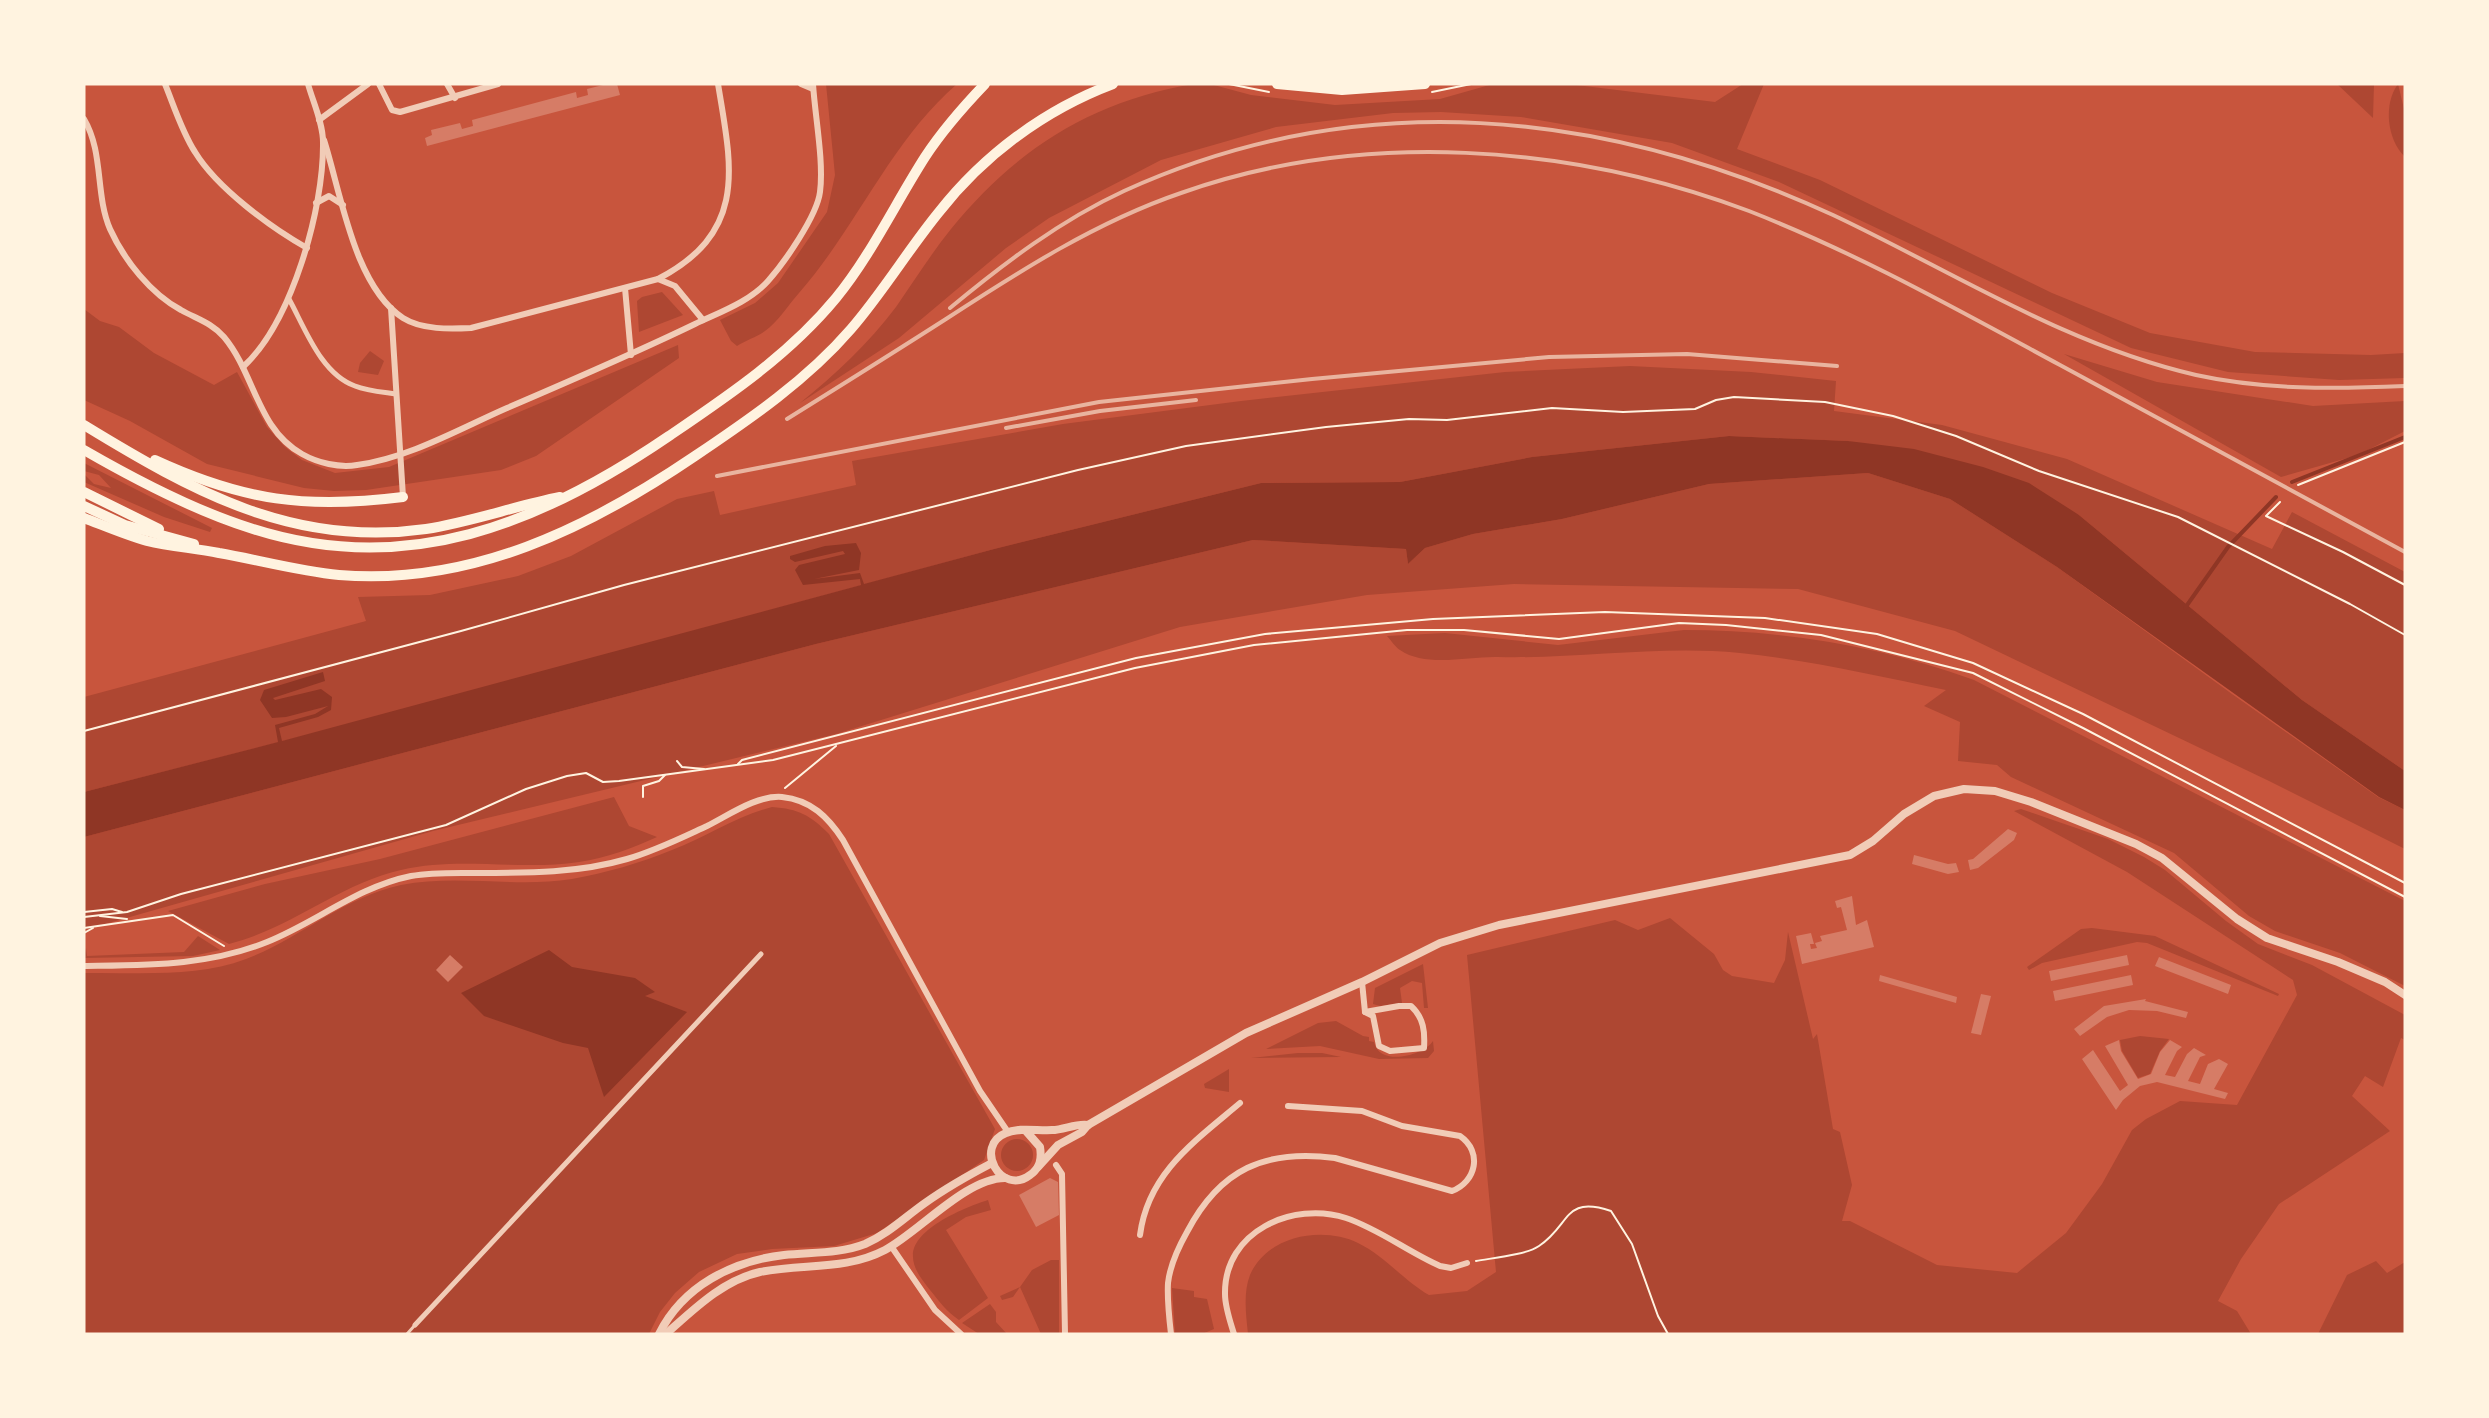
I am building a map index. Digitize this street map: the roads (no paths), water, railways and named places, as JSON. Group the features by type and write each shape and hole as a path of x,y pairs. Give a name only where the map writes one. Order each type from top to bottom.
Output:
{"highway":[{"path":"84,450 123,471 230,521 276,536 327,545 394,547 441,541 506,525 540,512 635,459 730,395 776,358 820,316 850,281 876,242 937,140 985,84"},
{"path":"84,518 145,540 339,575 423,573 466,566 552,538 606,512 717,442 802,377 849,331 939,211 993,155 1040,120 1113,84"},
{"path":"1277,84 1342,90 1425,84"},
{"path":"84,425 183,483 235,507 276,520 329,530 378,532 426,529 516,505 571,495"},
{"path":"104,437 198,479 250,495 332,503 403,497"},
{"path":"84,492 173,537"},
{"path":"84,506 125,525 173,537 218,553"}],"street":[{"path":"165,84 195,152 224,186 306,248"},
{"path":"308,84 361,262 372,283 391,307 405,319 446,329 471,328 658,279 672,272 697,251 714,228 727,200 731,166 718,84"},
{"path":"319,120 368,84"},
{"path":"380,84 389,106 395,112 455,98 498,84"},
{"path":"447,84 455,98"},
{"path":"84,119 96,149 108,222 123,250 160,295 218,330 243,367 269,424 301,454 315,460 344,466 362,465 399,454 631,355 737,304 768,280 817,205 820,182 813,86 801,84"},
{"path":"243,367 253,358 289,299 306,248 316,203 324,140"},
{"path":"316,203 329,196 344,205"},
{"path":"658,279 675,286 703,320"},
{"path":"625,288 631,355"},
{"path":"289,299 323,361 336,375 352,386 396,394"},
{"path":"391,307 403,497"},
{"path":"666,1334 711,1296 749,1275 771,1270 838,1265 870,1257 891,1246 931,1216 978,1186 994,1178 1019,1180 1026,1178 1058,1145 1082,1132 1088,1125 1246,1033 1362,982 1440,943 1474,930 1850,855 1904,814 1934,796 1964,789 1995,791 2031,802 2136,844 2162,858 2237,919 2267,938 2338,962 2385,982 2405,995"},
{"path":"84,966 210,960 267,942 352,896 412,876 434,873 568,871 602,865 651,851 760,801 780,797 800,800 817,809 843,840 980,1091 1008,1131"},
{"path":"415,1325 761,954"},
{"path":"1362,982 1365,1012"},
{"path":"1411,1006 1418,1012 1425,1031 1424,1048 1390,1051 1379,1047 1373,1016 1365,1012 1411,1006"},
{"path":"1140,1235 1143,1212 1155,1186 1179,1156 1240,1103"},
{"path":"1171,1334 1168,1283 1179,1248 1208,1197 1250,1166 1285,1156 1316,1156 1356,1164 1452,1191 1461,1187 1472,1176 1475,1164 1468,1141 1460,1136 1402,1126 1362,1111 1288,1106"},
{"path":"1005,1178 992,1163 991,1155 996,1140 1008,1131 1088,1125"},
{"path":"1026,1131 1040,1147 1038,1167"},
{"path":"659,1334 678,1305 699,1287 725,1270 764,1258 827,1253 865,1244 884,1234 934,1197 992,1163"},
{"path":"1056,1165 1062,1174 1065,1334"},
{"path":"1234,1334 1225,1295 1230,1268 1246,1241 1263,1226 1283,1217 1316,1213 1346,1218 1440,1266 1451,1268 1467,1263"},
{"path":"891,1246 935,1310 961,1334"}],"lane":[{"path":"406,1334 415,1325"}],"waterway":[{"path":"2292,482 2405,437"},
{"path":"2185,608 2228,547 2276,497"}],"railway":[{"path":"950,308 1012,259 1078,215 1124,191 1213,157 1302,135 1391,124 1480,123 1570,133 1658,151 1746,179 1833,215 2055,326 2148,362 2222,380 2274,386 2326,388 2405,386"},
{"path":"787,419 1030,266 1089,233 1150,205 1181,193 1250,173 1321,159 1393,153 1466,153 1538,159 1610,171 1681,188 1789,227 1945,303 2405,552"},
{"path":"717,476 1099,402 1312,379 1549,357 1687,354 1837,366"},
{"path":"1006,428 1100,411 1196,400"}]}
